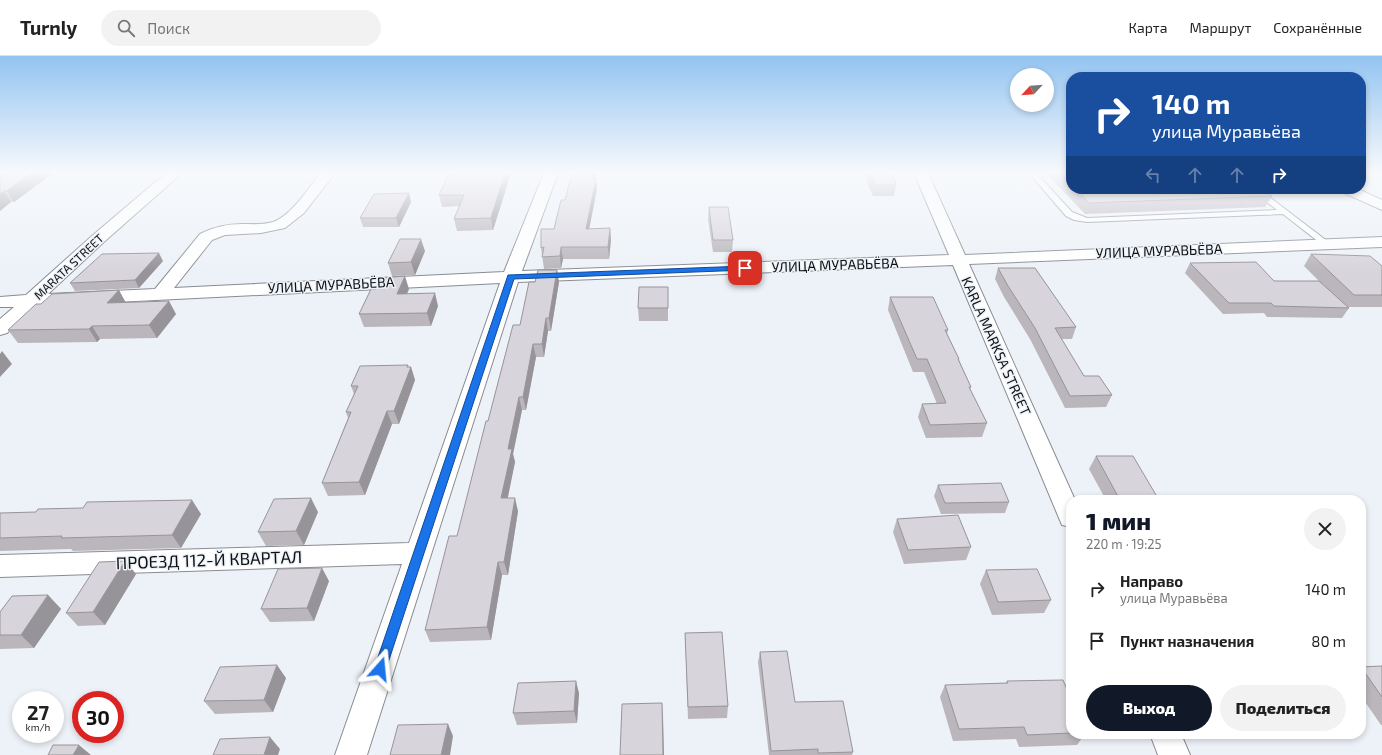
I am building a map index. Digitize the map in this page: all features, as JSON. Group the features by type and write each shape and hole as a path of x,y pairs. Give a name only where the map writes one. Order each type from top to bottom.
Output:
{"street":[{"name":"MARATA STREET","path":"0,329 99,238 137,206"},
{"path":"160,294 206,237 213,232 225,229 271,227 282,225 291,218 301,206"},
{"path":"351,755 511,277 538,206"},
{"name":"KARLA MARKSA STREET","path":"935,206 1066,507"},
{"path":"1364,242 1382,256"},
{"name":"УЛИЦА МУРАВЬЁВА","path":"0,302 511,277 1382,242"},
{"name":"ПРОЕЗД 112-Й КВАРТАЛ","path":"0,566 418,554"},
{"path":"1167,739 1174,755"}],"lane":[{"path":"1062,206 1070,214 1077,218 1087,220 1285,212"},
{"path":"1276,206 1328,244"}],"building":[{"path":"367,206 402,206 396,218 360,218"},
{"path":"460,206 495,206 491,218 454,219"},
{"path":"560,206 591,206 586,229 610,228 608,247 561,247 560,256 542,257 544,247 541,248 541,229 554,229"},
{"path":"709,207 728,207 733,240 713,240"},
{"path":"400,239 421,239 411,262 388,263"},
{"path":"159,253 135,280 70,283 102,254"},
{"path":"1311,254 1370,256 1382,266 1382,295 1354,295"},
{"path":"1256,262 1274,281 1319,281 1349,308 1274,306 1271,303 1229,303 1190,263"},
{"path":"998,268 1035,268 1076,327 1055,328 1084,376 1099,376 1112,395 1070,396 1035,328"},
{"path":"538,270 557,270 549,318 546,318 542,344 533,344 523,397 519,397 508,449 512,449 501,498 515,498 504,562 498,562 487,627 425,630 449,536 457,536 486,421 488,421 513,325 520,325 529,282 535,282"},
{"path":"405,276 397,294 435,293 427,313 359,314 371,289 376,289 382,278"},
{"path":"639,287 668,287 668,308 638,308"},
{"path":"119,290 107,303 169,301 149,325 92,326 89,329 8,330 36,304 41,304 52,294"},
{"path":"890,297 933,297 948,330 945,330 971,387 969,387 987,423 930,425 922,404 946,403 927,359 917,359"},
{"path":"408,365 407,367 411,367 394,411 387,411 359,482 322,483 351,412 346,412 358,386 351,386 360,366"},
{"path":"1096,456 1133,456 1156,495 1117,495"},
{"path":"1001,483 1009,502 945,503 938,485"},
{"path":"311,498 296,531 258,532 274,499"},
{"path":"192,500 172,535 0,538 0,513 36,512 38,509 83,508 87,502"},
{"path":"958,515 971,547 908,550 897,519"},
{"path":"125,561 93,612 66,613 99,562"},
{"path":"322,568 307,608 261,609 278,569"},
{"path":"1037,569 1051,600 998,602 986,570"},
{"path":"48,595 21,635 0,635 0,612 12,596"},
{"path":"722,632 728,706 688,707 685,633"},
{"path":"787,651 795,702 843,701 853,752 818,753 818,749 771,751 760,652"},
{"path":"277,665 264,700 204,701 220,667"},
{"path":"1382,666 1382,697 1366,674 1366,667"},
{"path":"1063,680 1066,687 1066,733 1027,735 1024,727 959,729 945,685 1008,683 1007,681"},
{"path":"576,681 574,711 513,713 518,683"},
{"path":"662,703 663,755 620,755 622,704"},
{"path":"448,724 441,755 390,755 398,725"},
{"path":"270,737 264,755 213,755 220,739"},
{"path":"53,745 79,745 73,755 48,755"}],"route":[{"path":"380,669 511,277 745,268"}]}
